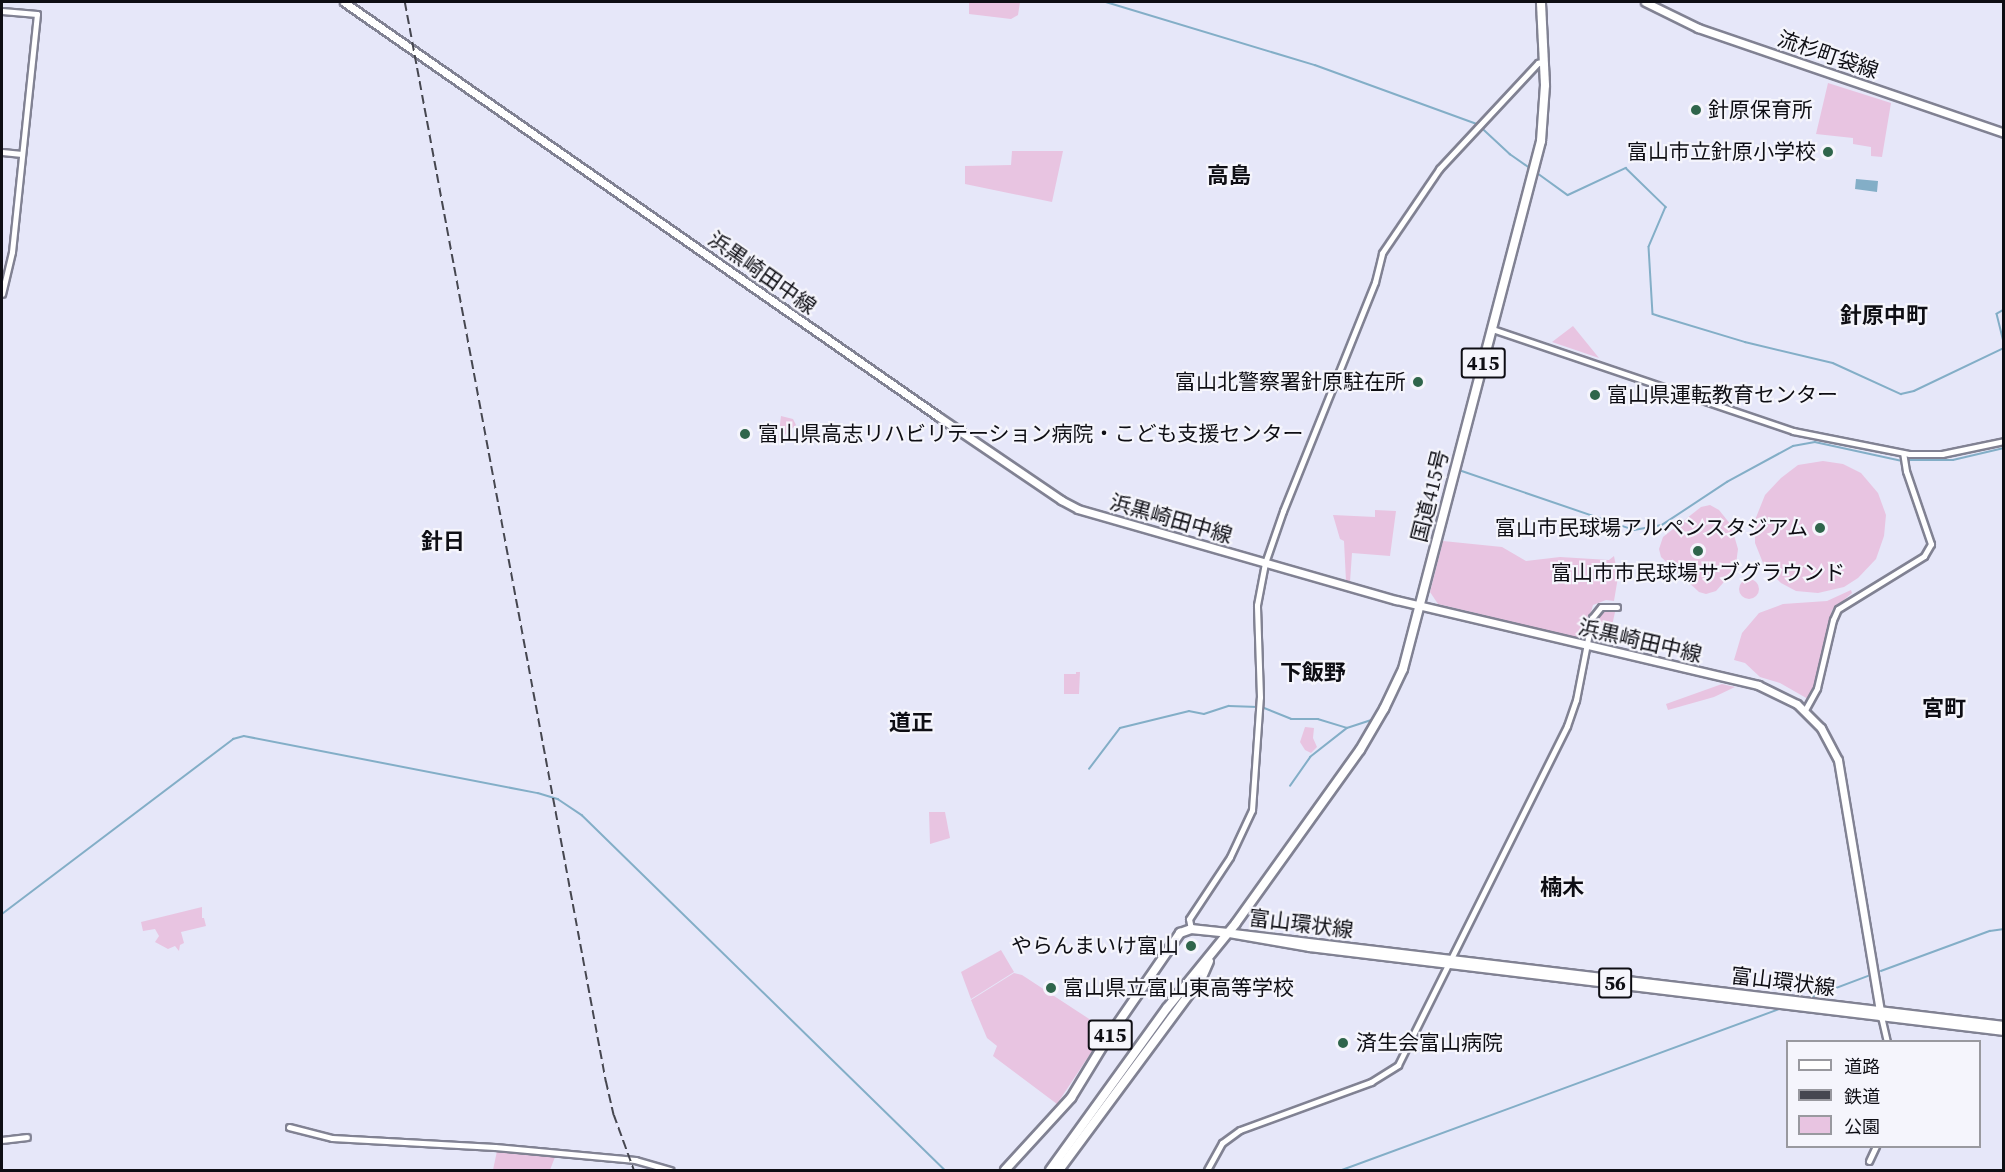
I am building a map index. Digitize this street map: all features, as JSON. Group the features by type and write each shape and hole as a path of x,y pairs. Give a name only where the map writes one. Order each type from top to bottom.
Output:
{"highway":[{"name":"国道415号","path":"1050,1170 1167,1008 1228,933 1360,750 1384,709 1403,669 1541,141 1544,61 1541,2"},
{"path":"1191,930 1228,933"},
{"name":"415","path":"1005,1170 1066,1104 1170,945 1180,933 1191,930"},
{"name":"国道415号","path":"1059,1170 1202,977 1216,947"}],"main road":[{"name":"浜黒崎田中線","path":"344,2 1061,500 1100,516 1421,606 1758,686 1778,693 1805,710 1834,747 1838,760 1880,1013"},
{"name":"流杉町袋線","path":"1645,2 1698,28 2004,133"},
{"name":"富山環状線","path":"1228,933 1309,947 1451,961 1880,1013 2004,1031"},
{"name":"富山環状線","path":"1880,1013 2004,1025"}],"street":[{"path":"2,11 37,14 12,252 2,294"},
{"path":"1191,930 1189,919 1230,857 1252,810 1260,697 1257,605 1265,563 1287,500 1374,282 1382,253 1439,169 1538,63 1544,61"},
{"path":"2,152 22,154"},
{"path":"1492,329 1770,425 1903,453 1942,454 2004,441"},
{"path":"1805,710 1817,688 1833,620 1838,609 1924,556 1931,544 1906,471 1903,453"},
{"path":"1207,1170 1222,1143 1240,1130 1371,1082 1398,1065 1567,726 1576,700 1586,645 1596,611 1601,607 1617,607"},
{"path":"1880,1013 1887,1040"},
{"path":"289,1127 332,1138 495,1147 635,1160 671,1170"},
{"path":"2,1140 27,1137"},
{"path":"1869,1161 1875,1148"}],"green space":[{"path":"969,2 1020,2 1018,15 1011,19 969,14"},
{"path":"1828,83 1891,103 1882,157 1871,156 1871,147 1853,144 1853,138 1816,134"},
{"path":"1012,151 1063,151 1052,202 965,184 965,166 1011,165"},
{"path":"1573,326 1599,358 1552,342"},
{"path":"781,416 793,419 796,425 778,441"},
{"name":"富山市民球場アルペンスタジアム","path":"1823,461 1843,464 1861,473 1878,493 1886,515 1884,536 1876,559 1858,578 1844,587 1818,593 1796,591 1781,583 1765,568 1755,543 1755,520 1765,495 1781,478 1798,465"},
{"name":"富山市市民球場サブグラウンド","path":"1710,505 1719,510 1731,525 1738,549 1736,564 1730,575 1716,591 1706,594 1699,592 1661,557 1659,549 1663,537 1701,507"},
{"path":"1375,510 1396,511 1390,556 1352,553 1350,582 1346,581 1344,541 1340,539 1333,515 1375,517"},
{"path":"1443,541 1502,547 1526,561 1560,557 1609,560 1614,556 1618,577 1614,601 1606,600 1593,605 1586,630 1579,638 1438,604 1430,592"},
{"path":"1749,579 1756,582 1759,589 1756,596 1749,599 1742,596 1739,589 1742,582"},
{"path":"1851,590 1852,593 1832,610 1814,687 1808,699 1780,683 1760,677 1745,663 1734,660 1742,633 1759,613 1783,604 1827,601"},
{"path":"1612,609 1615,612 1610,635 1601,642 1596,641 1592,633 1596,618 1600,613"},
{"path":"1080,672 1079,694 1064,694 1064,674 1076,674"},
{"path":"1722,684 1735,687 1714,697 1668,710 1666,704"},
{"path":"1305,727 1314,728 1313,738 1317,747 1311,753 1305,750 1300,742"},
{"path":"929,812 945,812 950,838 930,844"},
{"path":"202,907 202,918 206,926 181,932 184,943 180,945 179,951 175,946 168,949 155,942 159,936 155,929 143,931 141,922"},
{"path":"1001,950 1014,972 971,999 961,972"},
{"path":"1014,973 1022,975 1106,1030 1057,1104 993,1056 997,1046 987,1038 971,1000"},
{"path":"497,1151 555,1157 550,1170 493,1170"}],"water":[{"path":"1856,179 1878,181 1877,192 1855,189"}],"waterway":[{"path":"1106,2 1315,65 1477,124"},
{"path":"1481,127 1510,154 1530,168"},
{"path":"1536,172 1568,195 1626,168 1666,207 1649,247 1653,314 1745,342 1833,363 1901,394 1914,391 2004,348"},
{"path":"2004,310 1997,314 2004,342"},
{"path":"1462,471 1634,530 1662,525 1727,482 1793,446 1815,442 1902,461"},
{"path":"1907,460 1953,460 2004,448"},
{"path":"1089,769 1120,728 1189,711 1204,714 1229,706 1258,707"},
{"path":"1262,707 1291,719 1318,719 1347,728"},
{"path":"1290,786 1310,757 1347,728 1372,720"},
{"path":"2,914 233,739 244,736 538,793 558,799 582,815 945,1170"},
{"path":"1881,971 1990,931 2004,929"},
{"path":"1807,999 1868,976"},
{"path":"1342,1170 1782,1008"}],"railway":[{"path":"405,2 606,1081 614,1115 634,1170"}],"place":[{"name":"針原保育所","path":"1696,110"},
{"name":"富山市立針原小学校","path":"1828,152"},
{"name":"富山北警察署針原駐在所","path":"1418,382"},
{"name":"富山県運転教育センター","path":"1595,395"},
{"name":"富山県高志リハビリテーション病院・こども支援センター","path":"745,434"},
{"name":"富山市民球場アルペンスタジアム","path":"1820,528"},
{"name":"富山市市民球場サブグラウンド","path":"1698,551"},
{"name":"やらんまいけ富山","path":"1191,946"},
{"name":"富山県立富山東高等学校","path":"1051,988"},
{"name":"済生会富山病院","path":"1343,1043"}],"district":[{"name":"高島","path":"1229,176"},
{"name":"針原中町","path":"1884,316"},
{"name":"針日","path":"443,542"},
{"name":"下飯野","path":"1313,673"},
{"name":"宮町","path":"1944,709"},
{"name":"道正","path":"911,723"},
{"name":"楠木","path":"1562,888"}]}
